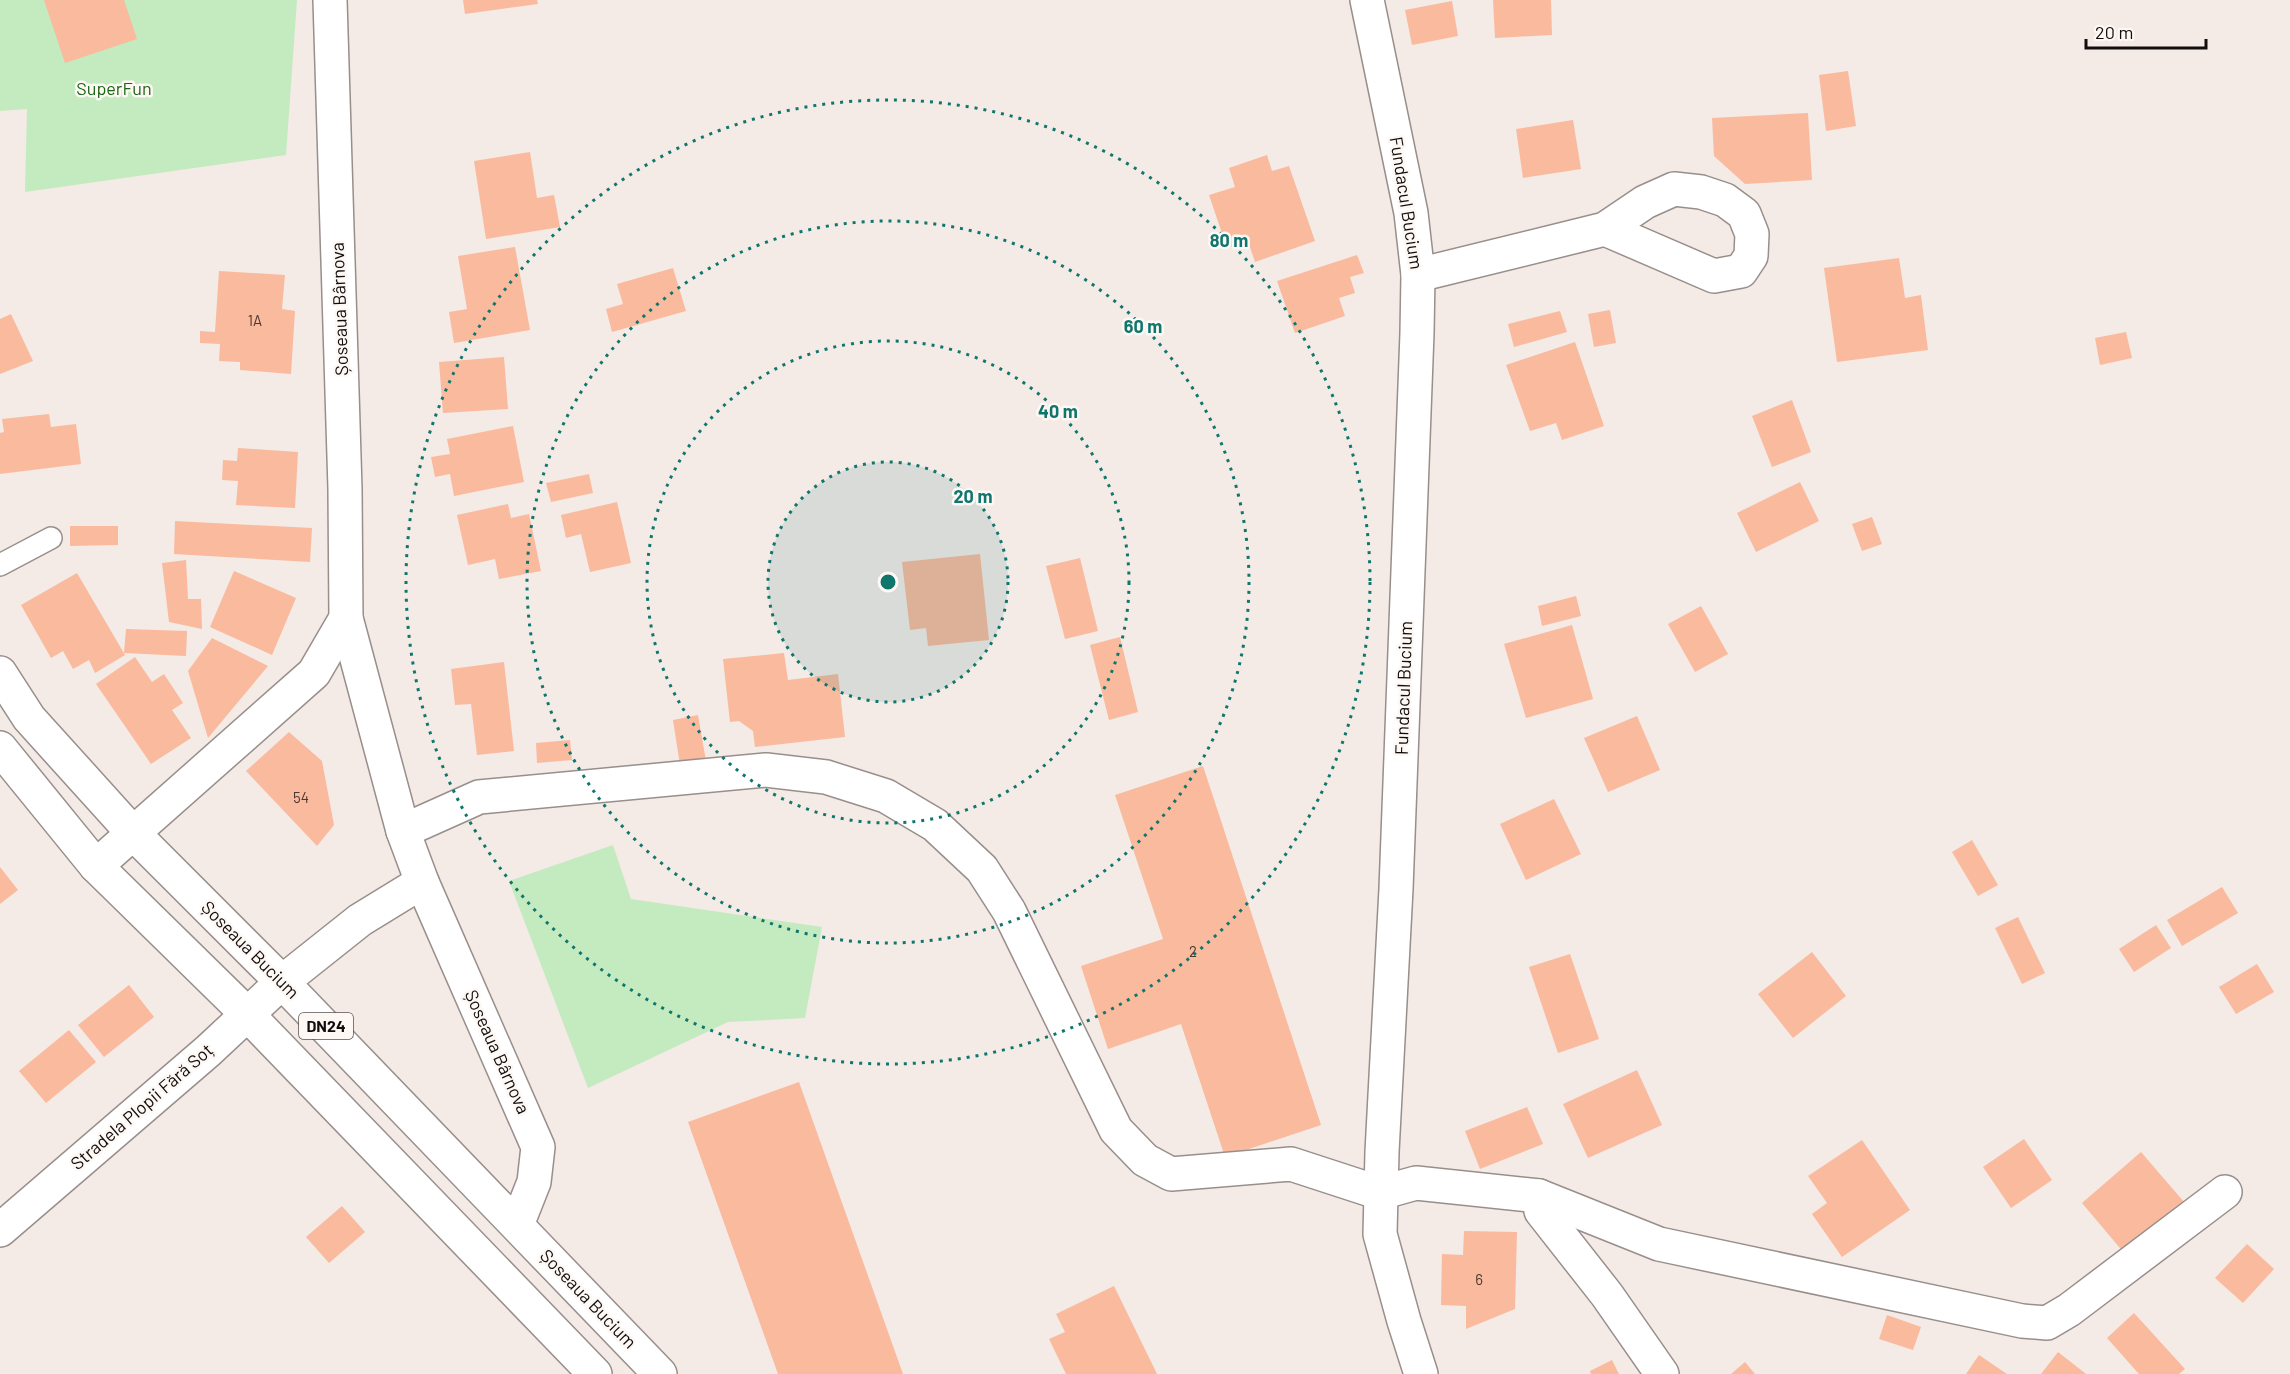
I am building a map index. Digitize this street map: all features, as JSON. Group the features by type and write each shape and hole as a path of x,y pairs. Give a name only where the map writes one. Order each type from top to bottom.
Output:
{"street":[{"name":"Șoseaua Bârnova","path":"330,0 345,477 346,618 403,831 422,882 538,1147 534,1182 517,1225"},
{"name":"Fundacul Bucium","path":"1367,0 1411,213 1418,275 1396,889 1380,1192 1380,1234 1421,1374"},
{"path":"1418,275 1605,229"},
{"path":"96,866 314,673 346,618"},
{"name":"Șoseaua Bucium","path":"0,672 29,718 132,832 282,981 660,1374"},
{"name":"DN24","path":"0,748 96,866 247,1014 595,1374"},
{"path":"403,831 479,797 765,770 826,777 886,796 935,825 982,868 1009,911 1116,1130 1145,1160 1171,1174 1291,1164 1380,1192 1416,1184 1539,1196 1659,1244 2022,1320 2047,1323 2069,1310 2225,1192"},
{"path":"282,981 360,920 422,882"},
{"name":"Stradela Plopii Fără Soț","path":"0,1230 208,1051 282,981"},
{"path":"1539,1196 1541,1211 1607,1294 1662,1374"}],"lane":[{"path":"0,565 51,538"}],"green space":[{"name":"SuperFun","path":"0,0 297,0 286,155 25,192 27,109 0,111"},
{"path":"613,845 631,899 822,927 805,1018 728,1022 588,1088 509,881"}],"building":[{"name":"SuperFun","path":"44,0 124,0 137,39 65,63"},
{"path":"463,0 537,0 538,4 465,14"},
{"path":"1493,0 1551,0 1552,35 1495,38"},
{"path":"1452,1 1458,36 1412,45 1405,10"},
{"path":"1848,71 1856,126 1826,131 1819,75"},
{"path":"1808,113 1812,180 1745,184 1714,156 1712,118"},
{"path":"1573,120 1581,169 1523,178 1516,129"},
{"path":"530,152 537,198 554,195 560,227 486,239 474,161"},
{"path":"1267,155 1272,171 1289,166 1315,241 1255,262 1248,241 1227,248 1209,195 1235,187 1229,168"},
{"path":"515,247 530,330 454,343 449,312 467,309 458,256"},
{"path":"1357,255 1364,273 1350,277 1355,293 1339,298 1345,316 1295,333 1277,281"},
{"path":"1899,258 1905,298 1921,295 1928,350 1837,362 1824,268"},
{"path":"673,268 686,311 612,332 606,309 623,304 617,284"},
{"path":"219,271 285,275 282,309 295,311 291,374 240,370 240,362 219,361 220,344 200,343 200,331 215,332"},
{"path":"1610,310 1616,343 1594,347 1588,314"},
{"path":"1560,311 1567,332 1514,347 1508,324"},
{"path":"11,314 33,361 0,374 0,319"},
{"path":"2126,332 2132,358 2100,365 2095,338"},
{"path":"1575,342 1604,426 1562,440 1556,423 1530,431 1506,365"},
{"path":"504,357 508,409 443,413 439,362"},
{"path":"1792,400 1811,452 1772,467 1752,416"},
{"path":"49,414 51,427 76,424 81,464 0,474 0,433 4,432 2,419"},
{"path":"513,426 524,482 454,496 450,474 435,477 431,457 450,454 447,439"},
{"path":"238,448 298,452 295,508 236,505 238,481 222,480 223,460 237,461"},
{"path":"589,474 593,493 551,502 546,483"},
{"path":"1800,482 1819,521 1756,552 1737,513"},
{"path":"617,502 631,563 590,572 581,534 566,538 561,515"},
{"path":"508,504 511,518 529,514 541,571 499,579 495,559 468,565 457,515"},
{"path":"1872,517 1882,544 1862,551 1852,524"},
{"path":"175,521 312,528 310,562 174,554"},
{"path":"70,526 118,526 118,545 70,546"},
{"path":"980,554 989,640 928,646 926,628 910,630 902,562"},
{"path":"1080,558 1098,631 1065,639 1046,566"},
{"path":"186,560 188,599 201,599 202,629 169,622 162,563"},
{"path":"234,571 296,598 272,655 210,627"},
{"path":"77,573 125,655 95,673 89,660 73,669 63,651 51,658 21,605"},
{"path":"1576,596 1581,616 1542,626 1538,606"},
{"path":"1701,606 1728,654 1695,672 1668,624"},
{"path":"1572,625 1593,699 1526,718 1504,644"},
{"path":"126,629 187,631 186,656 124,653"},
{"path":"1120,637 1138,712 1109,720 1090,645"},
{"path":"212,638 268,666 208,738 188,671"},
{"path":"784,653 788,680 838,674 845,737 755,747 753,731 739,721 730,722 723,659"},
{"path":"135,657 152,682 164,674 183,703 172,710 191,738 151,764 96,684"},
{"path":"504,662 514,751 477,755 471,704 455,705 451,669"},
{"path":"698,715 706,761 680,765 673,720"},
{"path":"1637,716 1660,770 1608,792 1584,738"},
{"path":"289,732 322,761 334,825 317,846 246,771"},
{"path":"570,740 572,760 537,763 536,743"},
{"path":"1203,766 1321,1125 1225,1157 1181,1024 1108,1049 1081,966 1163,939 1115,795"},
{"path":"1554,799 1581,854 1526,880 1500,824"},
{"path":"1972,840 1998,885 1978,896 1952,852"},
{"path":"0,867 18,890 0,904"},
{"path":"2222,887 2238,913 2182,946 2167,920"},
{"path":"2018,917 2045,973 2022,984 1995,928"},
{"path":"2156,925 2171,948 2134,972 2119,949"},
{"path":"1812,952 1846,996 1793,1038 1758,994"},
{"path":"1570,954 1599,1039 1558,1053 1529,967"},
{"path":"2257,964 2274,992 2236,1014 2219,987"},
{"path":"129,985 154,1017 104,1057 78,1025"},
{"path":"69,1030 96,1062 46,1103 19,1071"},
{"path":"1637,1070 1662,1125 1588,1158 1563,1104"},
{"path":"799,1082 903,1374 778,1374 688,1122"},
{"path":"1527,1107 1543,1144 1480,1169 1465,1131"},
{"path":"2024,1139 2052,1180 2011,1208 1983,1167"},
{"path":"1862,1140 1910,1210 1842,1257 1812,1214 1827,1203 1808,1176"},
{"path":"2141,1152 2184,1202 2125,1254 2082,1203"},
{"path":"342,1206 365,1232 329,1263 306,1237"},
{"path":"1464,1231 1517,1232 1515,1309 1466,1329 1466,1306 1441,1305 1442,1254 1463,1255"},
{"path":"2247,1244 2274,1269 2243,1303 2215,1278"},
{"path":"1114,1286 1157,1374 1066,1374 1049,1339 1065,1332 1056,1314"},
{"path":"2134,1313 2185,1369 2179,1374 2139,1374 2107,1338"},
{"path":"1887,1315 1921,1327 1913,1350 1879,1339"},
{"path":"2058,1352 2086,1374 2041,1374"},
{"path":"1979,1355 2007,1374 1966,1374"},
{"path":"1612,1360 1619,1374 1591,1374 1590,1371"},
{"path":"1745,1362 1755,1374 1731,1374"}]}
